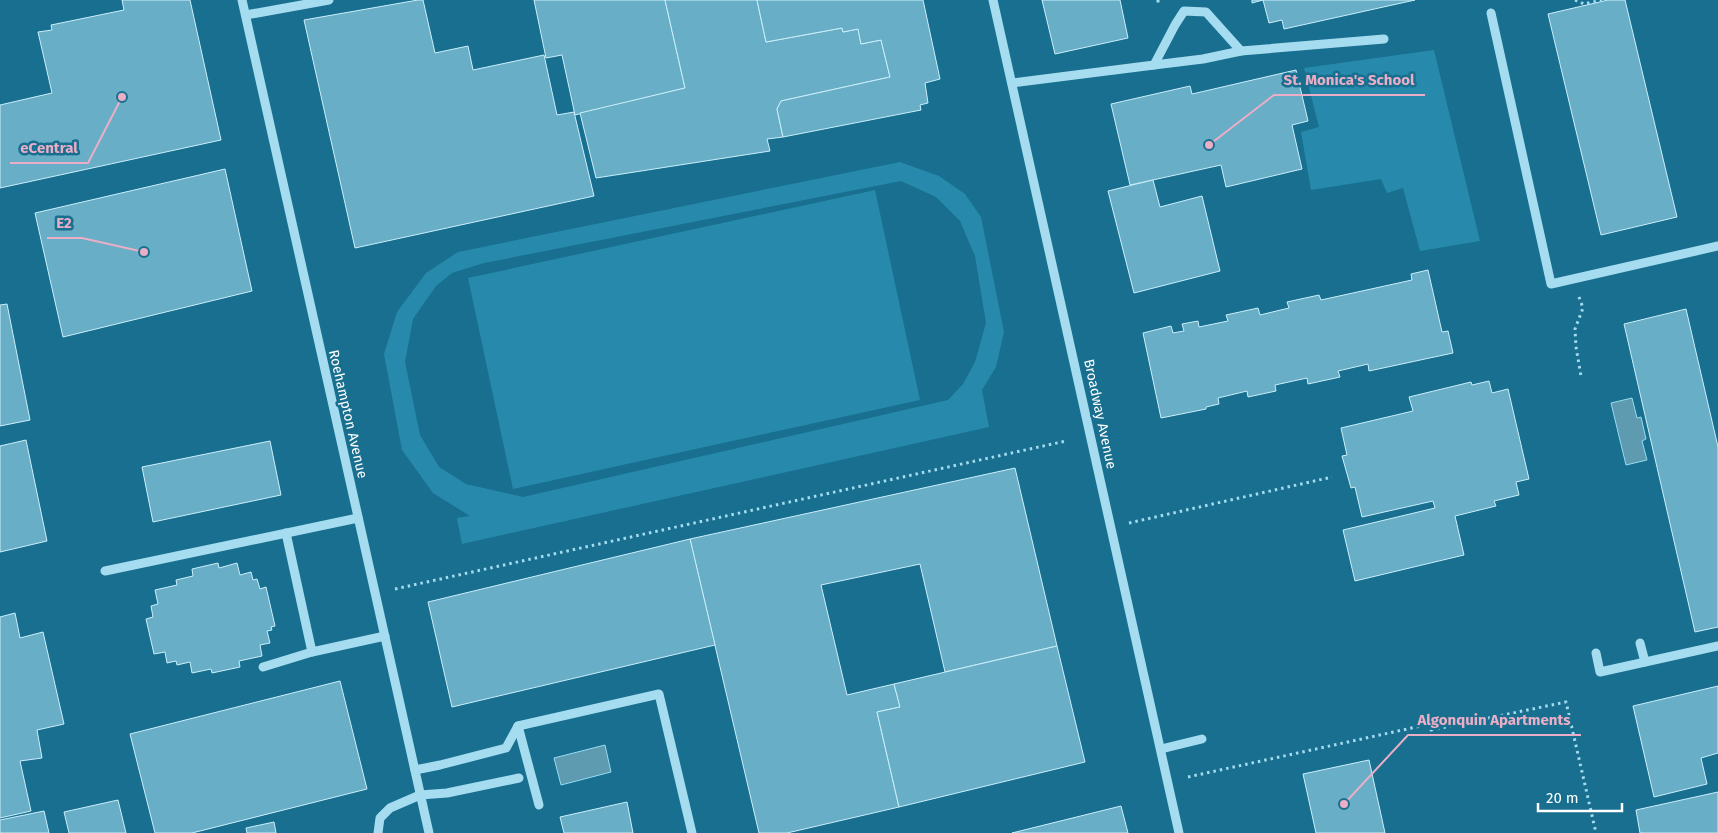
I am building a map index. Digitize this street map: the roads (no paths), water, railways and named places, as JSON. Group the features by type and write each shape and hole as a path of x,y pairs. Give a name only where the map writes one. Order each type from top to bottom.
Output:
{"street":[{"name":"Roehampton Avenue","path":"242,0 429,833"},
{"path":"246,15 329,0"},
{"name":"Broadway Avenue","path":"994,0 1179,833"},
{"path":"1154,65 1184,11 1206,12 1241,51"},
{"path":"1490,13 1551,284 1718,246"},
{"path":"1012,83 1203,59 1241,51 1384,39"},
{"path":"105,571 358,518"},
{"path":"286,533 312,652"},
{"path":"263,667 312,652 384,636"},
{"path":"1640,643 1645,662"},
{"path":"1596,653 1600,672 1718,646"},
{"path":"414,770 440,766 506,748 518,726 660,694 692,833"},
{"path":"518,726 539,805"},
{"path":"1161,749 1202,739"},
{"path":"378,833 380,818 390,808 420,795 446,793 519,778"}],"place":[{"name":"eCentral","path":"122,97"},
{"name":"St. Monica's School","path":"1209,145"},
{"name":"E2","path":"144,252"},
{"name":"Algonquin Apartments","path":"1344,804"}]}
